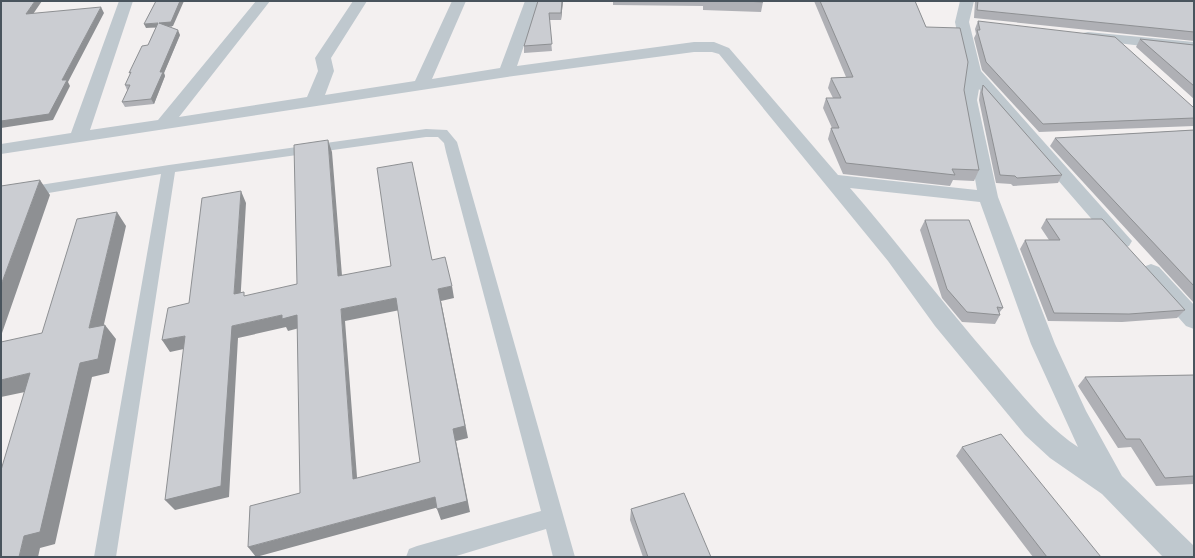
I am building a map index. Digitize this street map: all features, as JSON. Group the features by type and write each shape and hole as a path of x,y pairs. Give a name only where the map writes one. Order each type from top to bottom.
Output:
{"street":[{"path":"78,138 126,1"},
{"path":"164,124 264,1"},
{"path":"314,101 326,71 322,61 360,1"},
{"path":"421,85 459,1"},
{"path":"507,72 532,1"},
{"path":"969,16 973,72 969,100 988,197 1057,378 1076,418 1112,485"},
{"path":"1078,35 1194,47"},
{"path":"1116,39 1133,54"},
{"path":"1,149 507,72 694,47 710,46 719,48 727,55 896,256 958,338 1034,427 1060,450 1112,485 1184,557"},
{"path":"973,72 1031,140 1194,320"},
{"path":"1031,140 1055,139"},
{"path":"831,180 988,197"}],"lane":[{"path":"1,196 169,169 426,133 439,132 446,136 453,152 564,557"},
{"path":"105,557 169,169"},
{"path":"417,557 553,517"}],"building":[{"path":"1,1 35,1 26,14 101,7 62,80 67,80 49,114 1,121"},
{"path":"156,1 180,1 171,22 159,23 178,30 160,72 163,72 151,99 122,102 130,85 125,85 131,72 129,73 142,46 148,45 158,23 144,24"},
{"path":"538,1 562,1 561,13 549,13 552,44 524,46"},
{"path":"820,1 915,1 926,27 960,28 968,62 964,90 979,170 952,169 955,175 846,163 831,128 839,128 826,98 841,98 831,78 853,77"},
{"path":"978,1 1194,1 1194,32 977,10"},
{"path":"978,21 1115,37 1194,107 1194,118 1043,124 986,62 977,30 980,30"},
{"path":"1140,39 1194,45 1194,86"},
{"path":"983,85 1062,175 1017,178 1015,176 1000,175 982,92"},
{"path":"1194,130 1194,286 1055,138"},
{"path":"328,140 338,276 391,266 377,168 412,162 432,260 445,257 452,286 438,289 465,426 453,429 467,501 437,509 435,497 248,547 250,506 300,493 297,315 282,319 282,315 232,326 221,486 165,500 185,336 162,340 168,308 189,303 202,198 241,191 234,294 244,292 244,296 297,284 294,145","holes":["396,298 420,462 353,479 341,309"]},
{"path":"40,180 1,285 1,186"},
{"path":"117,212 89,328 105,325 98,359 80,363 40,532 24,536 19,557 1,557 1,470 30,373 1,380 1,342 42,333 77,219"},
{"path":"1046,219 1102,219 1185,310 1129,314 1054,313 1025,240 1060,240"},
{"path":"925,220 969,220 1003,308 997,307 1000,315 967,312 947,289"},
{"path":"1194,375 1194,476 1165,478 1140,439 1126,439 1085,377"},
{"path":"1001,434 1101,557 1047,557 962,447"},
{"path":"684,493 711,557 648,557 631,509"}]}
